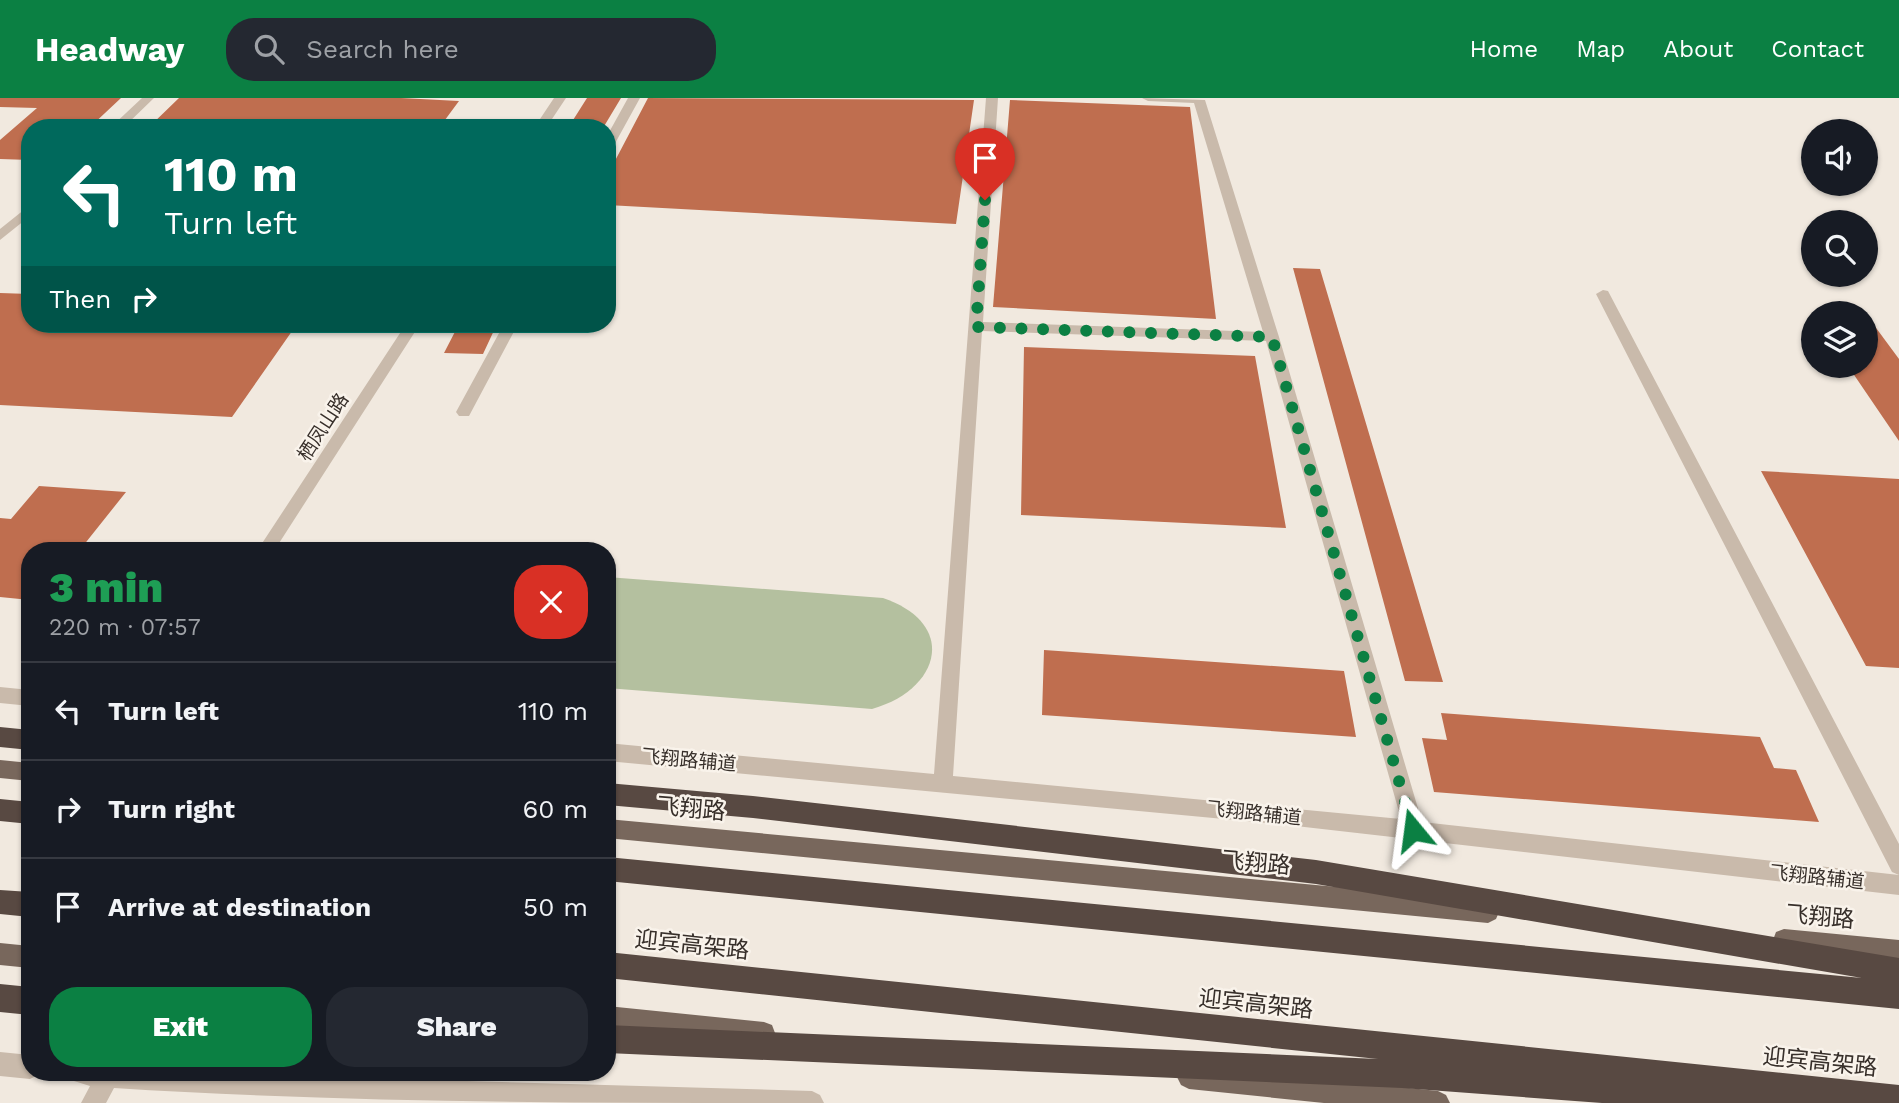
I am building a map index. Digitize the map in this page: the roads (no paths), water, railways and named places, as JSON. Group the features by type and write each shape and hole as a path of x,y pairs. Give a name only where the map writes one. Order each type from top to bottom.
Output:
{"highway":[{"path":"0,737 21,739"},
{"path":"616,795 753,807 1316,872 1899,971"},
{"path":"0,810 21,812"},
{"path":"616,870 1899,995"},
{"path":"0,902 21,904"},
{"name":"迎宾高架路","path":"616,966 1899,1099"},
{"path":"0,998 21,1000"},
{"path":"616,1040 1402,1074 1795,1103"}],"main road":[{"path":"0,769 21,771"},
{"name":"飞翔路","path":"616,829 1899,951"},
{"path":"0,954 21,956"},
{"path":"616,1018 1438,1103"}],"street":[{"path":"126,119 148,98"},
{"path":"546,119 560,98"},
{"path":"616,131 634,98"},
{"path":"943,784 992,98"},
{"path":"1148,98 1199,100 1272,337 1413,830"},
{"path":"0,236 21,217"},
{"path":"1604,294 1899,865"},
{"path":"976,327 1272,337"},
{"name":"栖凤山路","path":"271,542 407,333"},
{"path":"464,412 506,333"},
{"path":"0,695 21,697"},
{"name":"飞翔路辅道","path":"616,753 1413,830 1899,886"},
{"path":"0,1064 21,1066"},
{"path":"93,1103 105,1081"},
{"path":"156,1081 205,1086 812,1103"}]}
